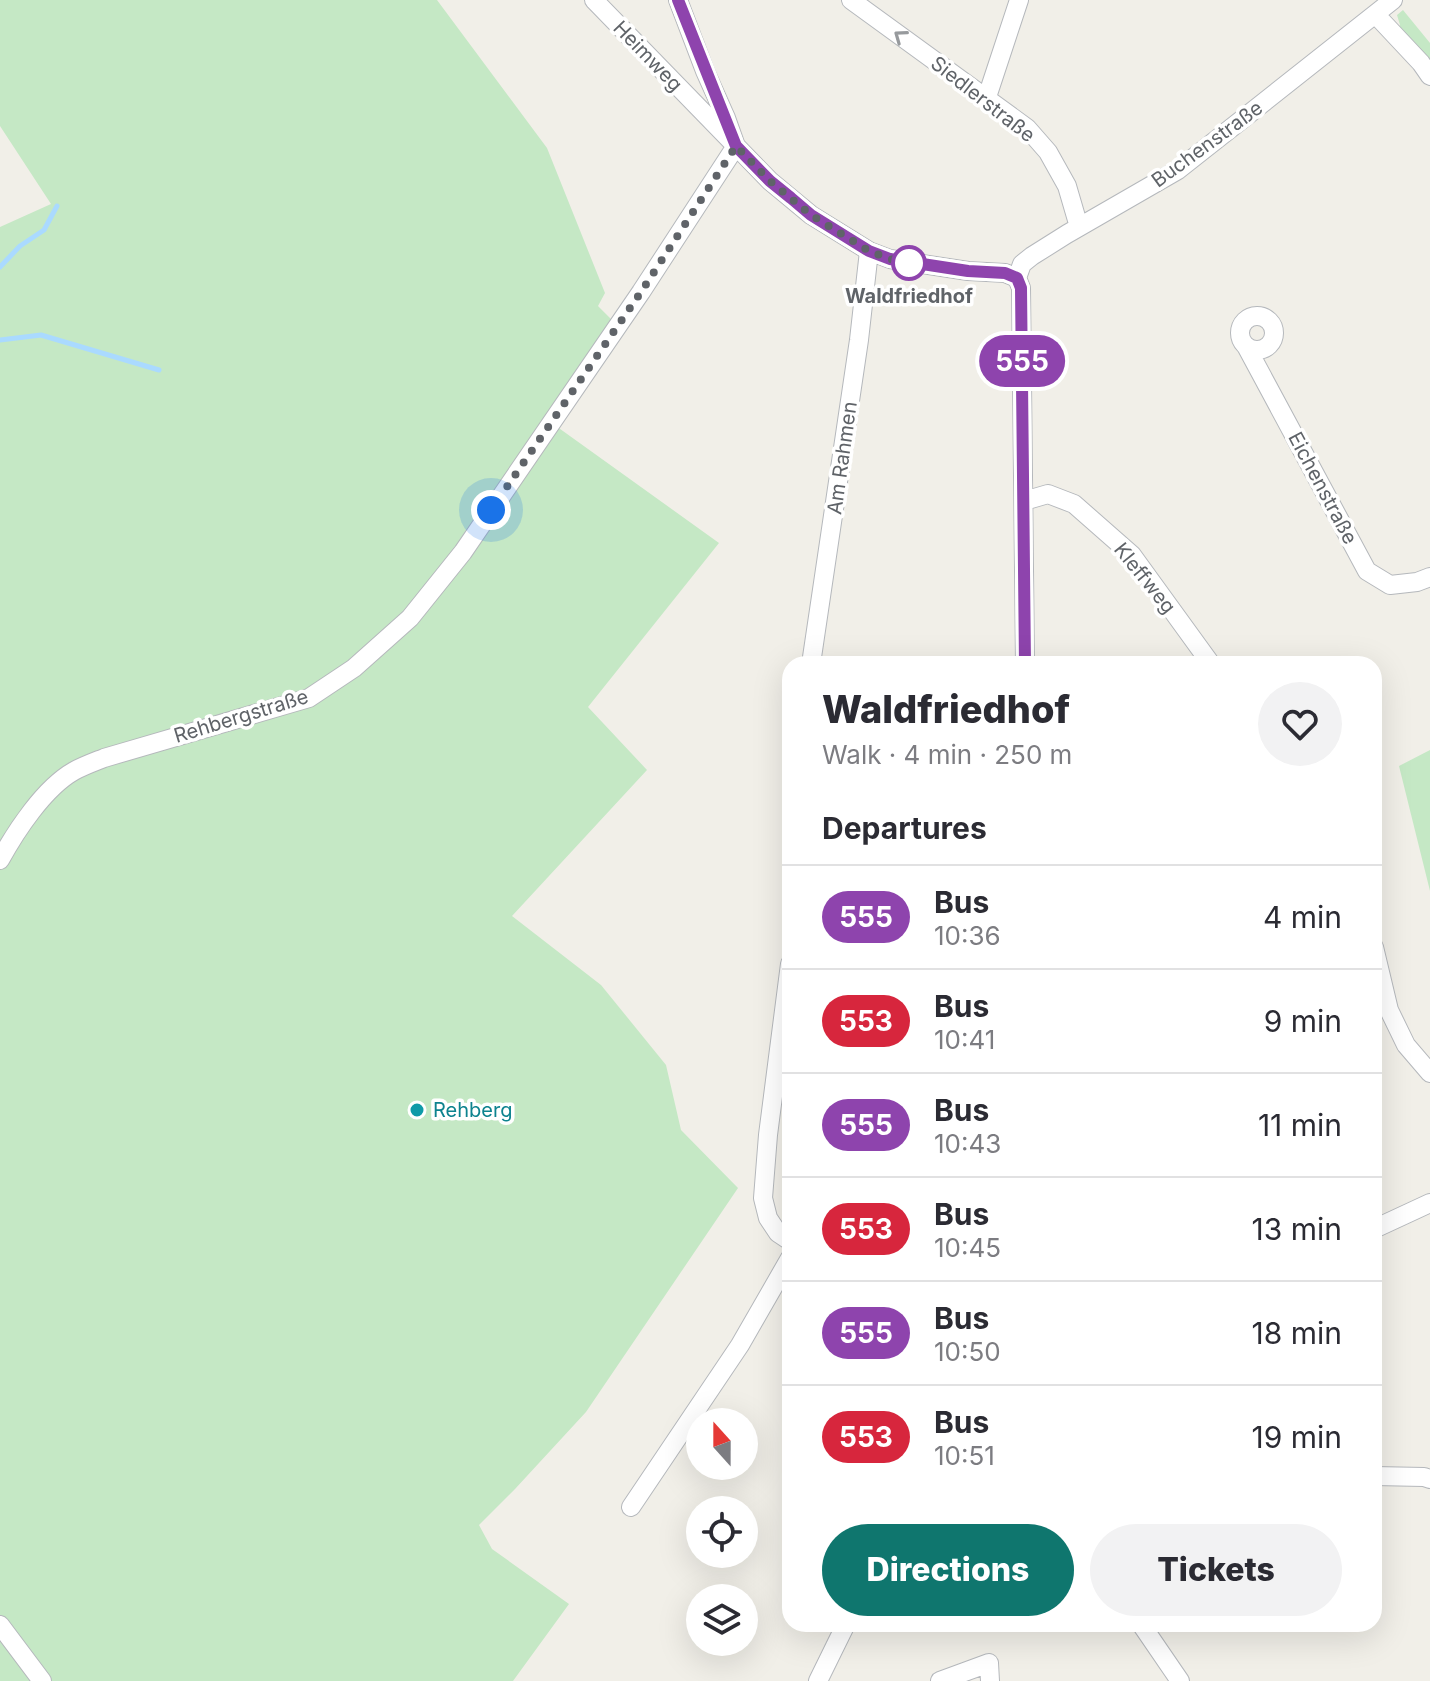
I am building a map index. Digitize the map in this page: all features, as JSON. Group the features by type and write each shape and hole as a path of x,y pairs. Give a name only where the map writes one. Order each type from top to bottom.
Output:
{"street":[{"name":"Heimweg","path":"594,0 770,181 811,215 869,251 890,259 968,271 1005,273 1017,278"},
{"path":"678,0 736,146"},
{"name":"Siedlerstraße","path":"851,0 1027,128 1048,152 1067,186 1079,227"},
{"path":"987,97 1019,0"},
{"name":"Buchenstraße","path":"1017,278 1022,264 1032,256 1178,170 1393,0"},
{"path":"1376,15 1430,76"},
{"name":"Rehbergstraße","path":"0,860 31,812 72,772 104,758 309,698 354,668 410,618 463,552 641,292 736,146"},
{"name":"Am Rahmen","path":"812,656 859,340 869,251"},
{"path":"1017,278 1021,288 1025,656"},
{"name":"Eichenstraße","path":"1246,346 1367,571 1390,585 1430,577"},
{"name":"Kleffweg","path":"1024,501 1048,494 1074,504 1132,555 1205,656"},
{"path":"1382,981 1389,1010 1406,1045 1430,1073"},
{"path":"782,1026 763,1198 768,1218 782,1236"},
{"path":"1382,1225 1430,1203"},
{"path":"631,1507 740,1345 782,1272"},
{"path":"1382,1476 1430,1479"},
{"path":"0,1625 42,1681"},
{"path":"818,1681 842,1632"},
{"path":"1146,1632 1180,1681"},
{"path":"940,1681 990,1672"}],"green space":[{"path":"0,0 437,0 547,148 605,293 598,306 613,321 549,421 719,543 588,707 647,770 512,916 601,985 666,1065 681,1130 738,1188 586,1412 479,1525 492,1549 569,1604 513,1681 0,1681 0,227 51,204 0,126"},
{"path":"1403,10 1430,43 1430,66 1398,28 1397,15"},
{"path":"1430,750 1430,891 1399,766"}],"waterway":[{"path":"0,267 20,246 44,230 57,206"},
{"path":"0,340 41,335 159,370"}],"bus line":[{"name":"555","path":"678,0 736,146 770,181 811,215 869,251 890,259 968,271 1005,273 1017,278 1021,288 1025,656"}],"place":[{"name":"Waldfriedhof","path":"909,263"},
{"name":"Rehberg","path":"417,1110"}],"route":[{"path":"491,510 641,292 736,146 770,181 811,215 869,251 909,263"}]}
